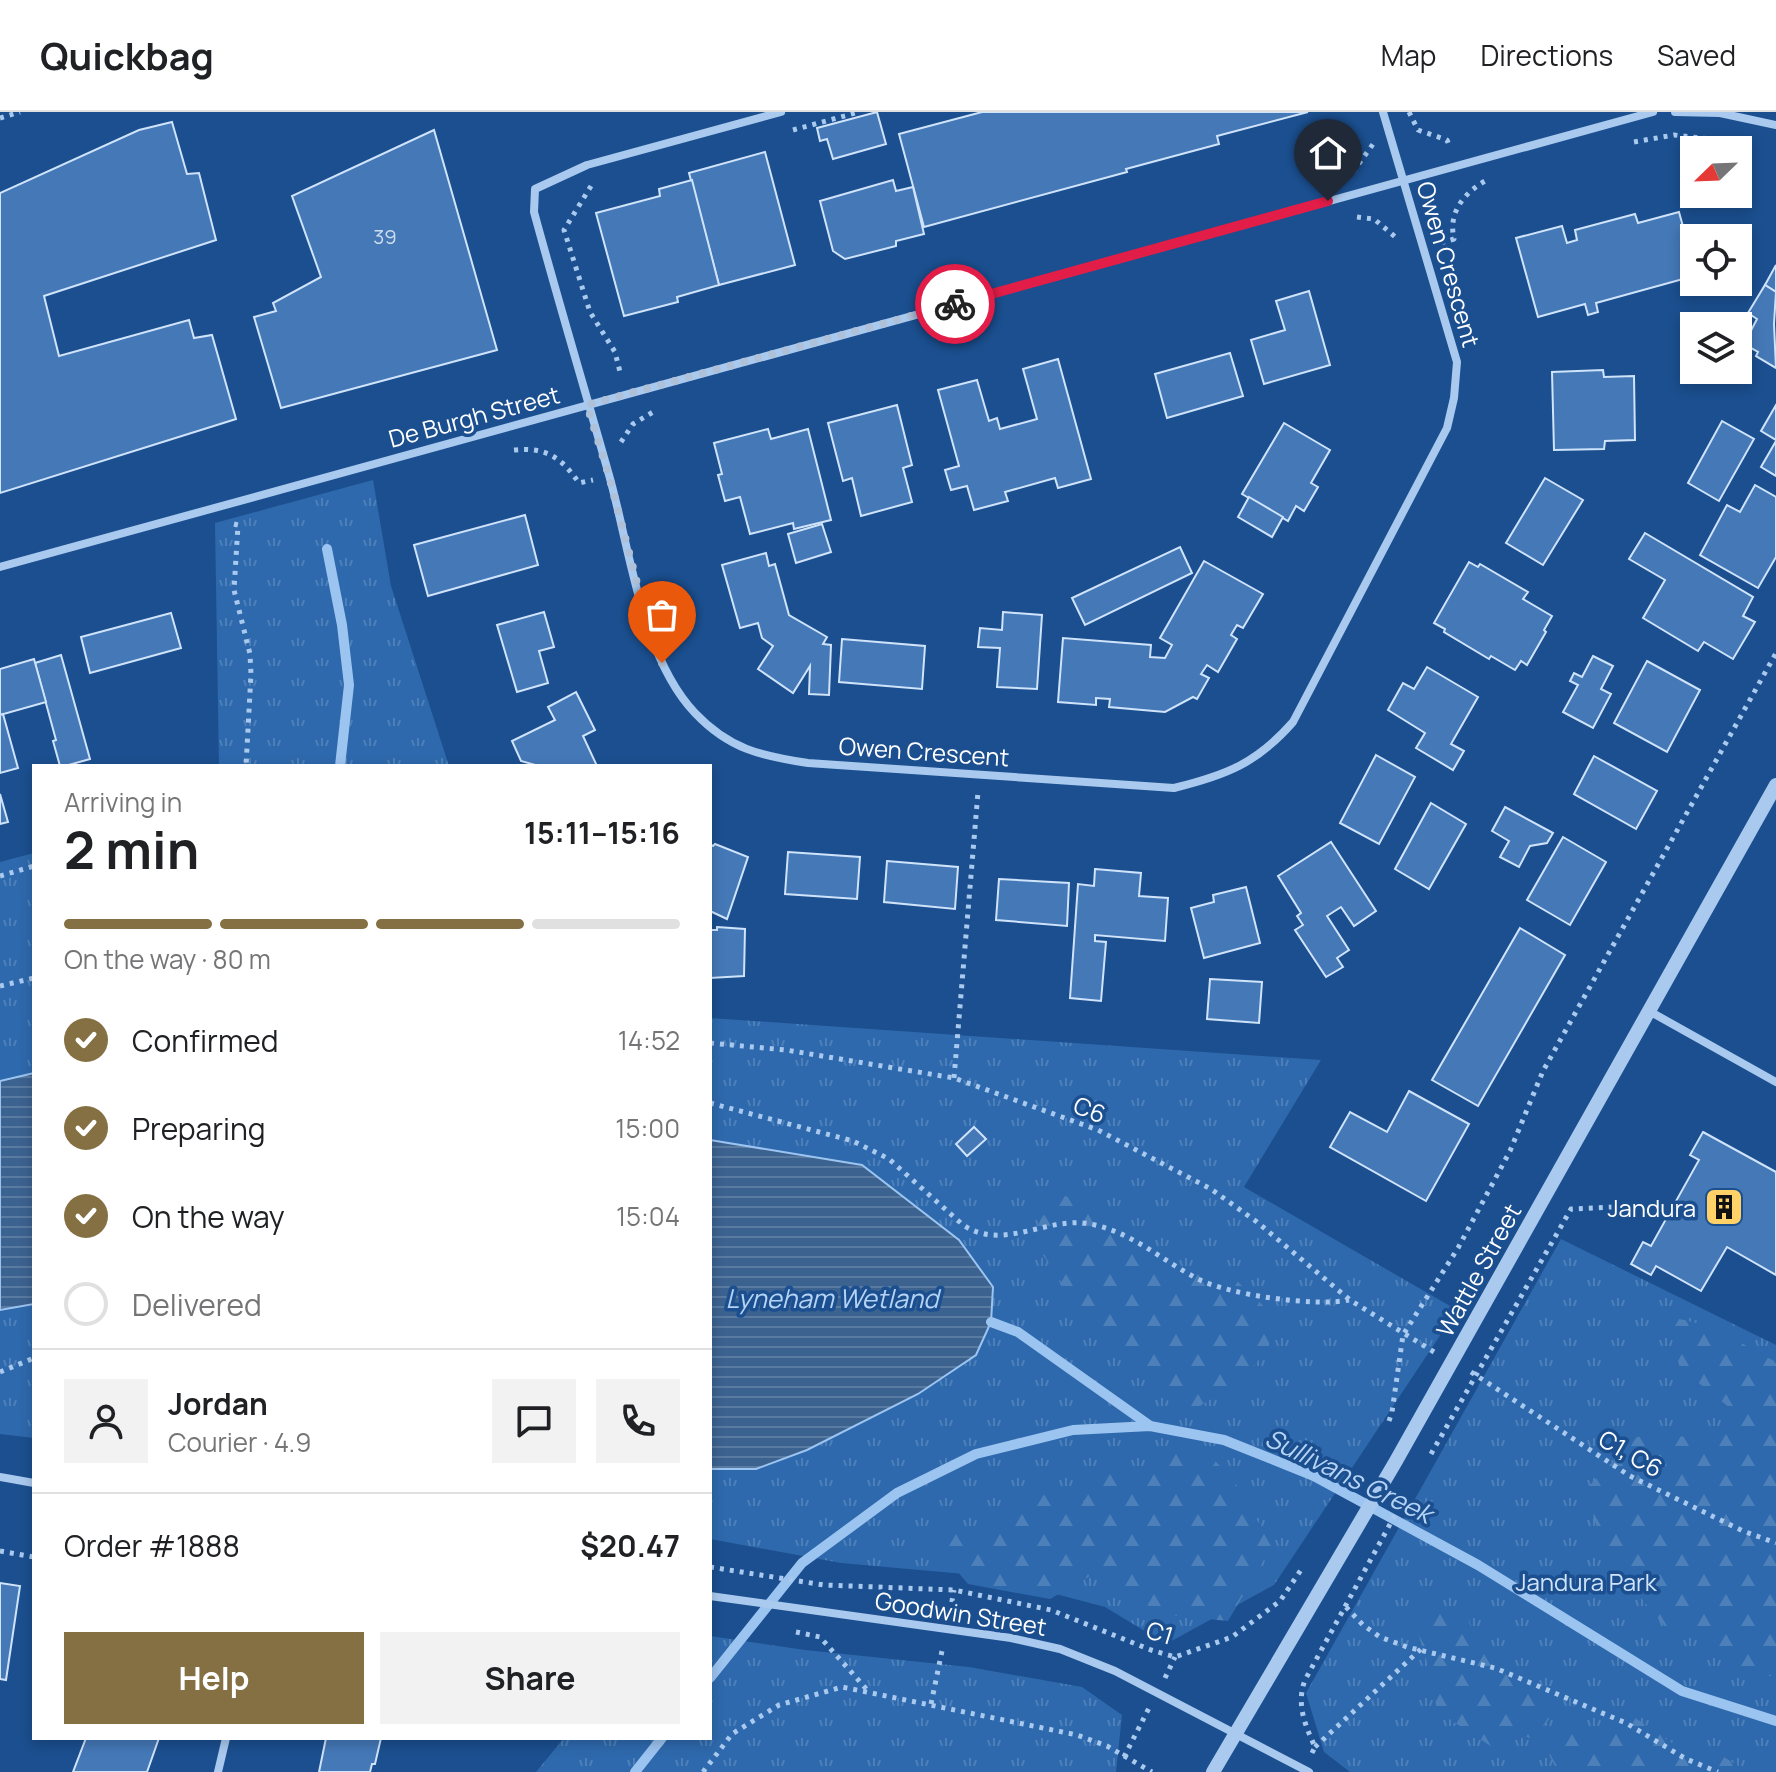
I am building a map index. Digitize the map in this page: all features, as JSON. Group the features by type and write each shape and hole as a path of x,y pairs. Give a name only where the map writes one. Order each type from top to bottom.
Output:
{"street":[{"name":"Owen Crescent","path":"781,112 587,165 535,189 534,212 649,629 676,688 695,713 719,734 746,751 773,758 1174,788 1227,774 1252,761 1273,745 1293,722 1447,428 1454,398 1457,362 1383,112"},
{"name":"De Burgh Street","path":"0,567 1653,112"},
{"path":"1675,112 1720,113 1776,125"},
{"name":"Wattle Street","path":"1213,1772 1396,1461 1776,785"},
{"path":"1649,1011 1776,1082"},
{"path":"0,1477 32,1483"},
{"name":"Goodwin Street","path":"712,1596 1011,1638 1060,1649 1115,1671 1307,1770"},
{"path":"218,1772 226,1740"}],"path":[{"path":"0,118 20,112"},
{"path":"785,132 859,112"},
{"path":"1364,218 1353,171 1379,135"},
{"path":"1623,143 1684,136"},
{"path":"1355,217 1374,219 1410,253 1454,239 1451,225 1462,200 1469,190 1486,181"},
{"path":"592,185 564,230 590,312 615,352 633,424"},
{"path":"507,450 533,448 552,455 564,463 579,483 609,476 619,472 617,459 620,447 633,424 649,413 664,409"},
{"path":"222,529 253,521"},
{"path":"238,525 234,590 250,654 251,674 246,764"},
{"path":"1387,1424 1392,1412 1403,1335 1465,1234 1510,1151 1543,1071 1776,653"},
{"path":"954,1078 980,775"},
{"path":"0,876 32,867"},
{"path":"0,986 32,978"},
{"name":"C6","path":"712,1043 786,1050 954,1078 1098,1130 1211,1189 1257,1222 1350,1300 1403,1335"},
{"path":"712,1104 853,1141 889,1159 963,1225 977,1233 1000,1237 1068,1222 1089,1223 1128,1237 1199,1280 1229,1292 1328,1304 1350,1300"},
{"path":"1426,1462 1571,1209 1615,1207"},
{"path":"0,1372 32,1359"},
{"name":"C1, C6","path":"1477,1376 1630,1476 1743,1531 1776,1543"},
{"path":"1315,1747 1306,1728 1299,1696 1403,1502"},
{"path":"0,1551 32,1557"},
{"name":"C1","path":"712,1567 824,1585 954,1590 1051,1610 1175,1657 1232,1637 1280,1601 1311,1555"},
{"path":"1346,1607 1380,1637 1495,1668 1626,1723 1686,1759 1718,1772"},
{"path":"788,1630 820,1637 869,1693"},
{"path":"1307,1770 1315,1747 1421,1649"},
{"path":"703,1772 732,1734 779,1705 842,1687 1077,1735 1107,1746 1152,1772"}],"green space":[{"path":"373,480 391,586 448,764 219,764 215,523"},
{"path":"32,854 32,1438 0,1434 0,862"},
{"path":"712,1018 1321,1060 1244,1187 1457,1310 1274,1585 1166,1644 1105,1607 987,1576 841,1563 712,1539"},
{"path":"1064,1196 1098,1201 1139,1252 1182,1276 1221,1266 1270,1312 1269,1347 1251,1369 1249,1392 1209,1400 1183,1417 1114,1341 1080,1315 1053,1268 1034,1244 1040,1219"},
{"name":"Jandura Park","path":"1561,1239 1776,1345 1776,1772 1350,1772 1324,1752 1306,1693"},
{"path":"1666,1316 1710,1326 1776,1362 1776,1676 1752,1676 1708,1639 1666,1628 1606,1556 1585,1490 1637,1437 1715,1436 1730,1408 1680,1368"},
{"path":"1174,1445 1202,1447 1235,1482 1272,1546 1228,1621 1158,1614 1104,1568 1050,1599 968,1584 925,1533 992,1525 1020,1491 1083,1502 1110,1462 1158,1474"},
{"path":"1437,1609 1467,1615 1477,1649 1511,1666 1549,1719 1534,1739 1515,1734 1500,1752 1437,1711 1432,1679 1415,1623"},
{"path":"712,1636 805,1650 969,1667 1082,1687 1122,1715 1116,1772 536,1772 562,1740 712,1740"},
{"path":"1634,1717 1678,1747 1708,1747 1748,1772 1558,1772 1546,1749 1569,1729 1590,1741"}],"water":[{"path":"32,1073 32,1304 0,1310 0,1081"},
{"name":"Lyneham Wetland","path":"712,1140 862,1165 959,1240 993,1287 991,1322 976,1355 918,1394 807,1450 756,1469 712,1469"}],"building":[{"path":"877,112 886,144 833,159 827,139 820,141 817,128"},
{"path":"982,112 1308,112 1217,136 1219,144 1126,169 1127,172 924,227 899,134"},
{"path":"172,122 187,174 199,173 216,240 44,296 59,356 189,320 194,338 212,335 236,419 0,493 0,193 139,130"},
{"path":"434,130 497,350 281,408 254,317 276,311 273,303 321,277 292,196"},
{"path":"765,152 795,265 719,285 689,173"},
{"path":"692,180 719,285 677,297 678,302 624,316 596,213 660,196 659,189"},
{"path":"893,180 896,191 913,187 924,234 896,241 896,246 845,259 833,251 820,201"},
{"path":"1679,212 1682,224 1680,280 1596,303 1598,312 1588,315 1585,304 1538,317 1516,238 1562,226 1567,243 1577,240 1575,230 1635,214 1638,223"},
{"path":"1776,265 1776,292 1765,285"},
{"path":"1765,285 1776,292 1776,368 1756,356 1758,352 1752,349 1752,329 1757,319 1749,312"},
{"path":"1309,291 1330,365 1264,384 1251,340 1285,330 1276,301"},
{"path":"1230,353 1243,396 1167,418 1155,374"},
{"path":"1058,359 1091,479 1058,488 1055,478 1005,492 1008,501 974,510 967,486 951,490 945,470 959,466 938,390 977,380 989,421 997,418 1000,429 1037,419 1023,369"},
{"path":"1603,370 1604,377 1634,376 1635,440 1605,441 1604,449 1554,450 1552,372"},
{"path":"897,405 912,465 903,468 912,502 861,516 852,478 843,481 828,423"},
{"path":"1776,405 1776,440 1761,431"},
{"path":"1722,421 1754,439 1719,501 1688,483"},
{"path":"1284,423 1330,450 1311,483 1318,487 1304,511 1296,506 1288,521 1242,494"},
{"path":"768,429 771,439 808,429 831,520 794,529 793,523 750,534 740,497 725,501 714,443"},
{"path":"1776,441 1776,476 1761,467"},
{"path":"1545,478 1583,500 1543,565 1506,543"},
{"path":"1755,485 1776,497 1776,557 1758,588 1700,555 1727,505 1740,512"},
{"path":"1249,497 1283,517 1272,537 1238,517"},
{"path":"525,515 538,565 428,596 414,545"},
{"path":"822,524 831,552 796,563 788,534"},
{"path":"1645,533 1753,597 1743,616 1755,622 1733,659 1704,642 1698,651 1643,618 1665,580 1629,559"},
{"path":"1180,547 1192,573 1085,625 1072,598"},
{"path":"766,553 769,566 775,564 789,615 827,637 823,644 831,645 829,695 809,694 810,666 793,693 758,669 773,646 762,638 758,623 740,628 722,565"},
{"path":"1204,561 1263,594 1243,628 1237,625 1231,635 1237,639 1218,672 1207,665 1201,674 1209,678 1197,699 1193,697 1165,712 1109,707 1110,699 1096,698 1096,705 1058,702 1063,638 1151,645 1150,657 1165,658 1172,645 1160,638"},
{"path":"1469,562 1478,567 1480,564 1528,592 1523,599 1552,616 1527,665 1521,661 1515,670 1491,656 1489,659 1434,623"},
{"path":"544,612 554,647 539,651 548,683 517,692 497,625"},
{"path":"1003,612 1042,615 1037,689 997,687 1000,648 978,647 980,628 1002,630"},
{"path":"171,613 181,648 90,673 81,637"},
{"path":"842,639 925,646 922,689 839,682"},
{"path":"61,655 90,759 59,764 35,663"},
{"path":"1593,656 1613,666 1601,689 1611,694 1593,728 1563,712 1578,685 1570,681 1574,673 1582,677"},
{"path":"34,659 46,702 0,715 0,669"},
{"path":"1647,661 1700,690 1667,752 1614,723"},
{"path":"1427,667 1478,697 1451,744 1464,751 1453,770 1416,748 1425,733 1388,710 1403,683 1414,689"},
{"path":"576,692 595,730 583,736 596,764 532,764 521,761 512,741 555,720 548,707"},
{"path":"3,714 18,768 0,773 0,715"},
{"path":"1376,755 1415,777 1379,844 1340,823"},
{"path":"1594,756 1657,791 1636,829 1574,794"},
{"path":"0,794 8,822 0,824"},
{"path":"1431,803 1466,824 1429,889 1395,869"},
{"path":"1505,807 1553,833 1547,843 1530,846 1519,867 1500,857 1509,841 1492,831"},
{"path":"1563,837 1606,862 1570,925 1527,900"},
{"path":"1331,842 1376,911 1354,926 1341,907 1327,916 1349,950 1337,958 1343,967 1326,977 1295,930 1303,925 1297,916 1301,913 1278,876"},
{"path":"715,844 748,857 727,919 712,912 712,845"},
{"path":"788,852 860,857 857,899 785,894"},
{"path":"887,861 958,867 955,909 884,902"},
{"path":"1095,869 1141,873 1139,896 1168,898 1165,941 1095,935 1095,941 1106,942 1101,1001 1070,998 1078,884 1094,886"},
{"path":"999,879 1069,883 1067,926 996,920"},
{"path":"1246,887 1260,943 1204,958 1191,908 1214,902 1213,895"},
{"path":"717,927 745,929 744,976 712,978 712,930 717,930"},
{"path":"1520,928 1565,955 1478,1106 1432,1080"},
{"path":"1210,979 1262,982 1259,1023 1207,1019"},
{"path":"1409,1091 1469,1124 1426,1201 1330,1147 1350,1112 1387,1132"},
{"path":"974,1127 986,1139 967,1156 956,1144"},
{"name":"Jandura","path":"1703,1132 1776,1172 1776,1275 1727,1247 1701,1291 1656,1266 1651,1275 1631,1264 1643,1242 1651,1246 1699,1160 1690,1155"},
{"path":"0,1583 20,1586 6,1680 0,1679"},
{"path":"85,1740 158,1740 147,1772 73,1772"},
{"path":"326,1740 381,1740 370,1772 319,1772"}],"waterway":[{"path":"327,549 342,625 349,685 340,764"},
{"path":"991,1322 1018,1332 1149,1425"},
{"name":"Sullivans Creek","path":"712,1676 802,1563 897,1493 976,1454 1073,1430 1150,1426 1224,1440 1314,1476 1478,1565 1682,1691 1776,1721"},
{"name":"Sullivans Creek","path":"635,1772 660,1740"}],"way so far":[{"path":"662,663 649,629 587,405 955,304"}],"place":[{"name":"Jandura","path":"1724,1207"}],"route":[{"path":"955,304 1328,201"}]}
